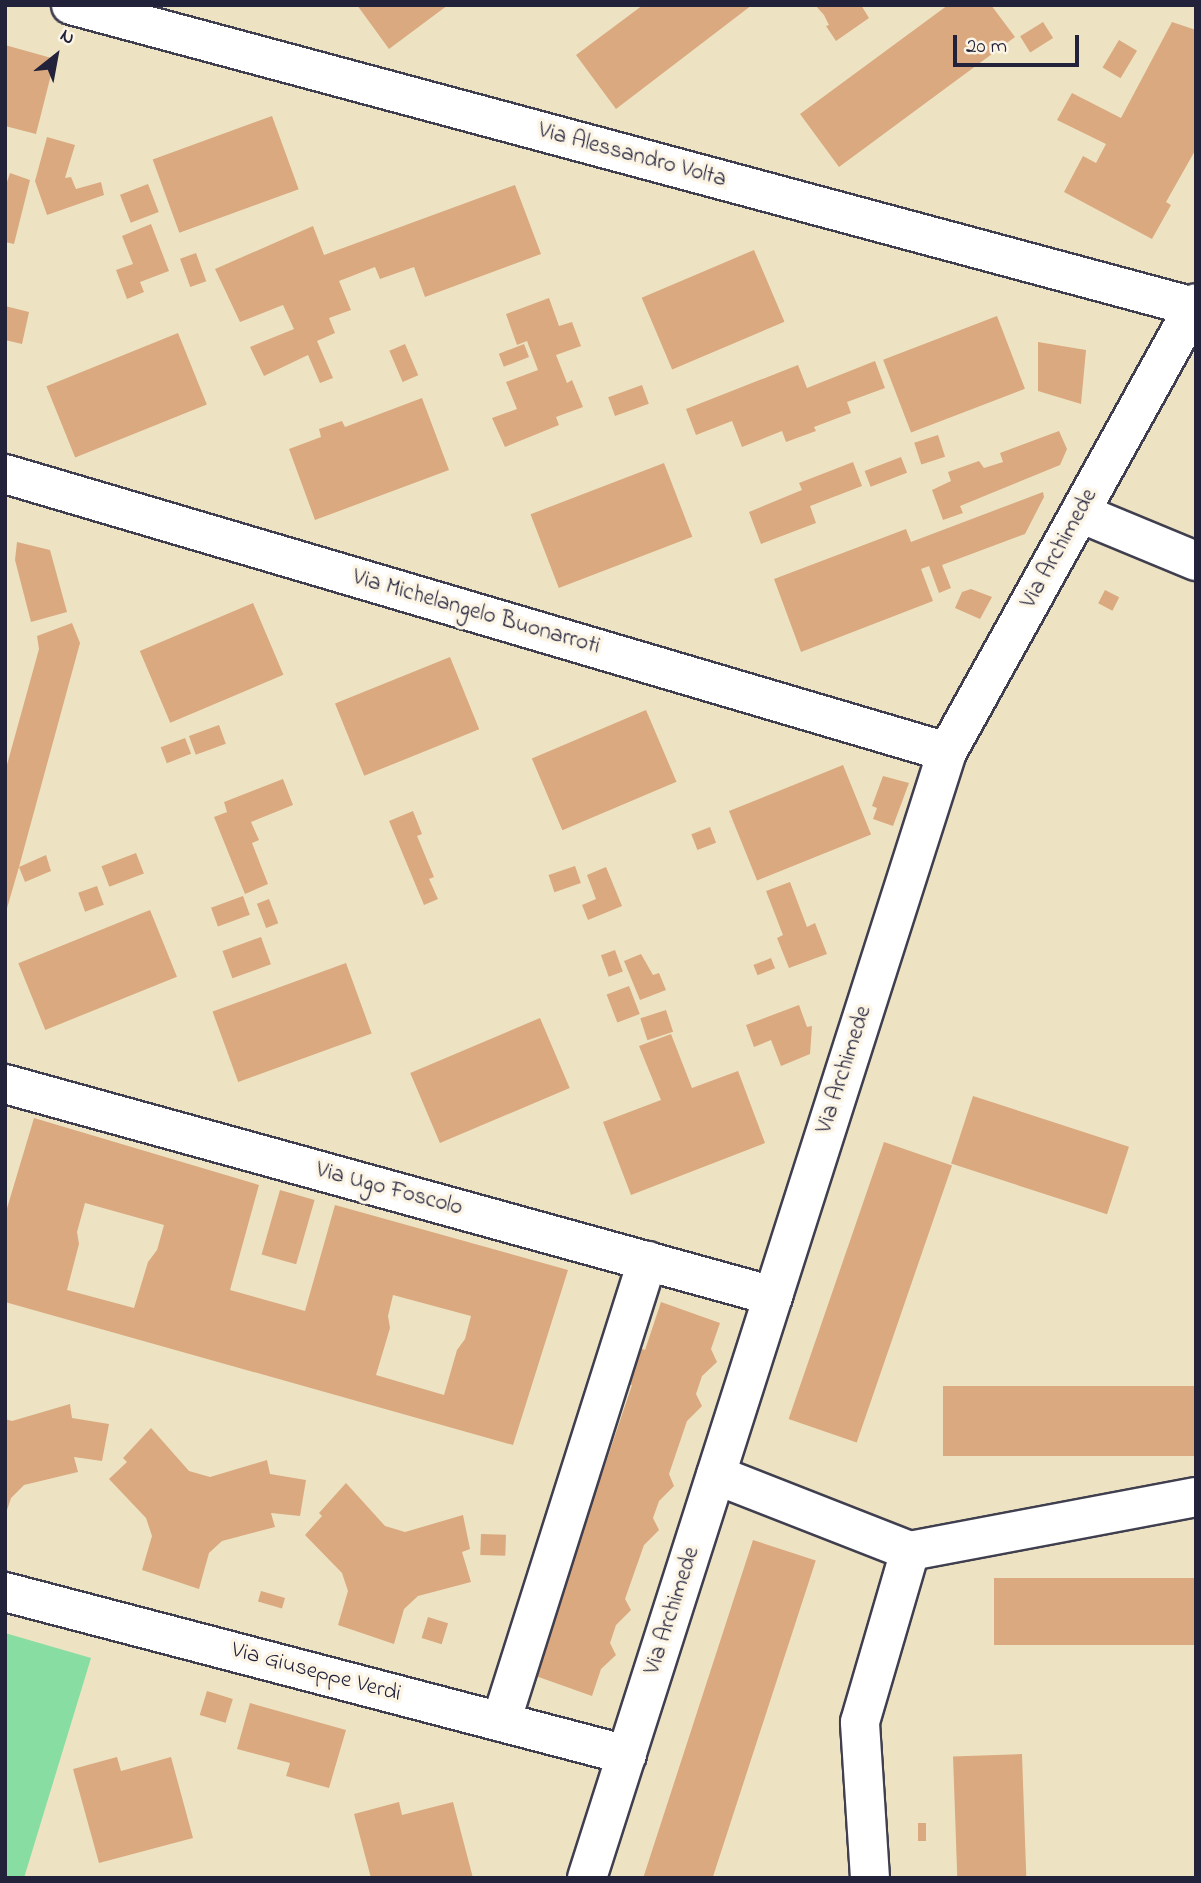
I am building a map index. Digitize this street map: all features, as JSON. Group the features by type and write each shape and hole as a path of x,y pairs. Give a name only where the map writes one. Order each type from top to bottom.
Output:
{"street":[{"name":"Via Alessandro Volta","path":"71,5 1195,305"},
{"name":"Via Archimede","path":"587,1878 947,751 1195,305"},
{"name":"Via Michelangelo Buonarroti","path":"5,474 947,751"},
{"path":"1080,513 1196,561"},
{"name":"Via Ugo Foscolo","path":"5,1084 773,1296"},
{"path":"501,1722 647,1261"},
{"path":"716,1475 910,1551 1196,1497"},
{"path":"870,1878 860,1722 910,1551"},
{"name":"Via Giuseppe Verdi","path":"5,1591 626,1755"}],"green space":[{"path":"5,1633 91,1658 24,1878 5,1878"}],"building":[{"path":"357,5 448,5 389,49"},
{"path":"643,5 752,5 616,109 576,55"},
{"path":"815,5 861,5 869,18 836,41 826,26 829,25 824,15"},
{"path":"948,5 991,5 1015,37 839,167 800,114"},
{"path":"1043,22 1053,38 1030,52 1020,36"},
{"path":"1172,22 1196,30 1196,149 1166,202 1171,205 1152,239 1064,192 1083,156 1096,163 1106,144 1057,120 1072,93 1121,118"},
{"path":"1119,40 1137,51 1121,78 1103,67"},
{"path":"5,45 55,59 36,134 5,126"},
{"path":"272,116 299,189 179,233 153,159"},
{"path":"47,137 75,145 65,178 71,177 76,189 101,182 104,195 47,215 35,181"},
{"path":"10,173 30,180 14,244 5,242 5,188"},
{"path":"148,184 159,212 131,223 120,195"},
{"path":"515,185 541,254 425,297 414,267 380,279 375,267 339,281 351,310 329,318 335,333 317,341 333,378 320,383 308,355 264,376 250,347 294,329 283,305 240,322 215,269 313,226 324,255"},
{"path":"151,224 169,271 140,282 144,292 127,299 116,270 133,264 122,236"},
{"path":"754,250 784,322 672,369 642,298"},
{"path":"196,253 206,281 190,287 180,259"},
{"path":"549,298 559,326 572,322 581,346 556,355 567,383 572,380 583,407 556,417 559,425 505,447 492,418 517,409 506,382 538,370 527,341 517,345 506,314"},
{"path":"5,306 29,312 22,344 5,340"},
{"path":"997,316 1025,389 911,433 883,360"},
{"path":"178,333 207,404 75,458 46,386"},
{"path":"1038,342 1086,350 1081,404 1038,391"},
{"path":"405,344 418,375 403,382 389,351"},
{"path":"524,344 529,357 504,367 499,354"},
{"path":"875,361 885,388 847,402 851,413 814,427 816,431 786,442 782,431 742,447 732,421 696,435 686,409 798,365 807,388"},
{"path":"642,385 649,404 615,416 608,397"},
{"path":"422,398 449,470 315,520 289,449 321,437 319,429 342,421 345,427"},
{"path":"1059,431 1067,449 1060,465 960,506 963,513 943,520 932,490 951,481 948,472 979,461 984,468 1003,462 1000,453"},
{"path":"938,435 945,457 921,465 914,443"},
{"path":"901,457 907,473 871,487 865,471"},
{"path":"853,462 862,486 810,506 816,523 761,544 749,512 802,490 799,483"},
{"path":"664,463 692,537 559,588 530,514"},
{"path":"1043,492 1044,497 1025,534 942,565 951,588 939,593 929,566 921,569 933,601 801,652 774,579 906,529 911,542"},
{"path":"17,542 50,550 67,612 31,622 15,560"},
{"path":"971,589 992,597 980,619 955,608 962,592"},
{"path":"1105,590 1119,597 1112,611 1098,603"},
{"path":"253,603 283,675 170,723 140,651"},
{"path":"72,623 80,643 5,915 5,772 39,649 37,636"},
{"path":"450,657 479,729 364,776 335,703"},
{"path":"646,710 676,782 562,830 532,758"},
{"path":"219,725 226,744 196,755 189,736"},
{"path":"185,738 191,754 167,763 161,747"},
{"path":"843,765 871,835 757,881 729,811"},
{"path":"883,776 909,783 893,826 873,819 877,808 872,806"},
{"path":"283,779 293,805 251,822 259,840 252,843 268,884 245,894 214,817 227,812 224,802"},
{"path":"413,811 422,834 417,836 434,877 429,879 438,899 424,905 389,821"},
{"path":"710,827 716,843 697,850 691,834"},
{"path":"136,853 144,874 109,887 101,866"},
{"path":"46,855 51,871 25,882 19,867"},
{"path":"575,866 581,883 554,892 549,875"},
{"path":"606,867 622,906 588,920 582,905 596,899 587,875"},
{"path":"790,882 807,927 815,923 827,954 789,968 777,938 783,935 766,891"},
{"path":"97,886 104,905 85,912 78,893"},
{"path":"243,896 250,915 218,926 211,908"},
{"path":"269,899 278,923 266,928 257,904"},
{"path":"150,910 177,977 45,1030 18,963"},
{"path":"261,937 271,964 232,978 222,951"},
{"path":"615,950 623,972 609,977 601,955"},
{"path":"641,954 653,975 659,973 666,990 640,1000 624,961"},
{"path":"771,958 775,968 758,975 753,965"},
{"path":"346,963 372,1033 238,1082 213,1012"},
{"path":"629,986 640,1014 617,1023 607,995"},
{"path":"799,1005 807,1027 812,1026 810,1054 781,1066 771,1040 754,1047 746,1025"},
{"path":"666,1010 673,1032 647,1040 640,1018"},
{"path":"540,1018 570,1088 440,1143 410,1073"},
{"path":"671,1034 692,1088 738,1071 765,1143 631,1195 603,1122 661,1100 639,1046"},
{"path":"973,1096 1129,1147 1107,1214 951,1164"},
{"path":"34,1118 259,1185 230,1290 305,1311 335,1205 568,1270 513,1445 5,1302 5,1215","holes":["85,1203 164,1225 157,1250 148,1262 134,1308 67,1290 79,1244 77,1232","393,1295 471,1316 465,1339 457,1350 444,1395 376,1375 390,1328 388,1316"]},
{"path":"884,1142 952,1165 857,1442 789,1419"},
{"path":"280,1190 315,1200 296,1264 262,1254"},
{"path":"661,1302 720,1323 711,1349 717,1362 702,1376 696,1394 702,1406 687,1421 669,1474 674,1486 659,1501 653,1518 659,1530 644,1545 625,1599 631,1610 616,1625 610,1643 616,1655 601,1669 592,1696 533,1675 589,1510 581,1507 593,1471 602,1474 632,1385 624,1383 636,1347 645,1350"},
{"path":"943,1386 1196,1386 1196,1456 943,1456"},
{"path":"70,1404 72,1418 109,1424 102,1461 74,1457 78,1472 24,1485 11,1498 5,1516 5,1419 12,1421"},
{"path":"151,1428 189,1471 210,1477 267,1460 270,1474 306,1480 300,1516 271,1513 275,1527 222,1541 209,1553 199,1589 142,1570 152,1536 146,1518 109,1479 127,1462 123,1458"},
{"path":"346,1483 385,1526 405,1532 463,1515 470,1549 462,1552 471,1582 418,1596 404,1609 394,1644 338,1625 348,1591 342,1573 305,1535 322,1516 319,1513"},
{"path":"481,1534 506,1535 505,1556 480,1555"},
{"path":"753,1540 816,1560 713,1878 643,1878"},
{"path":"994,1578 1196,1578 1196,1645 994,1645"},
{"path":"261,1591 285,1598 282,1608 258,1602"},
{"path":"428,1617 448,1623 442,1644 422,1638"},
{"path":"207,1691 233,1699 226,1723 200,1715"},
{"path":"250,1703 346,1730 329,1788 286,1776 290,1763 237,1749"},
{"path":"1022,1754 1026,1878 957,1878 953,1756"},
{"path":"117,1757 121,1771 171,1757 193,1838 99,1863 73,1769"},
{"path":"399,1802 402,1815 453,1802 473,1878 371,1878 354,1814"},
{"path":"918,1823 926,1823 926,1841 918,1841"}]}
